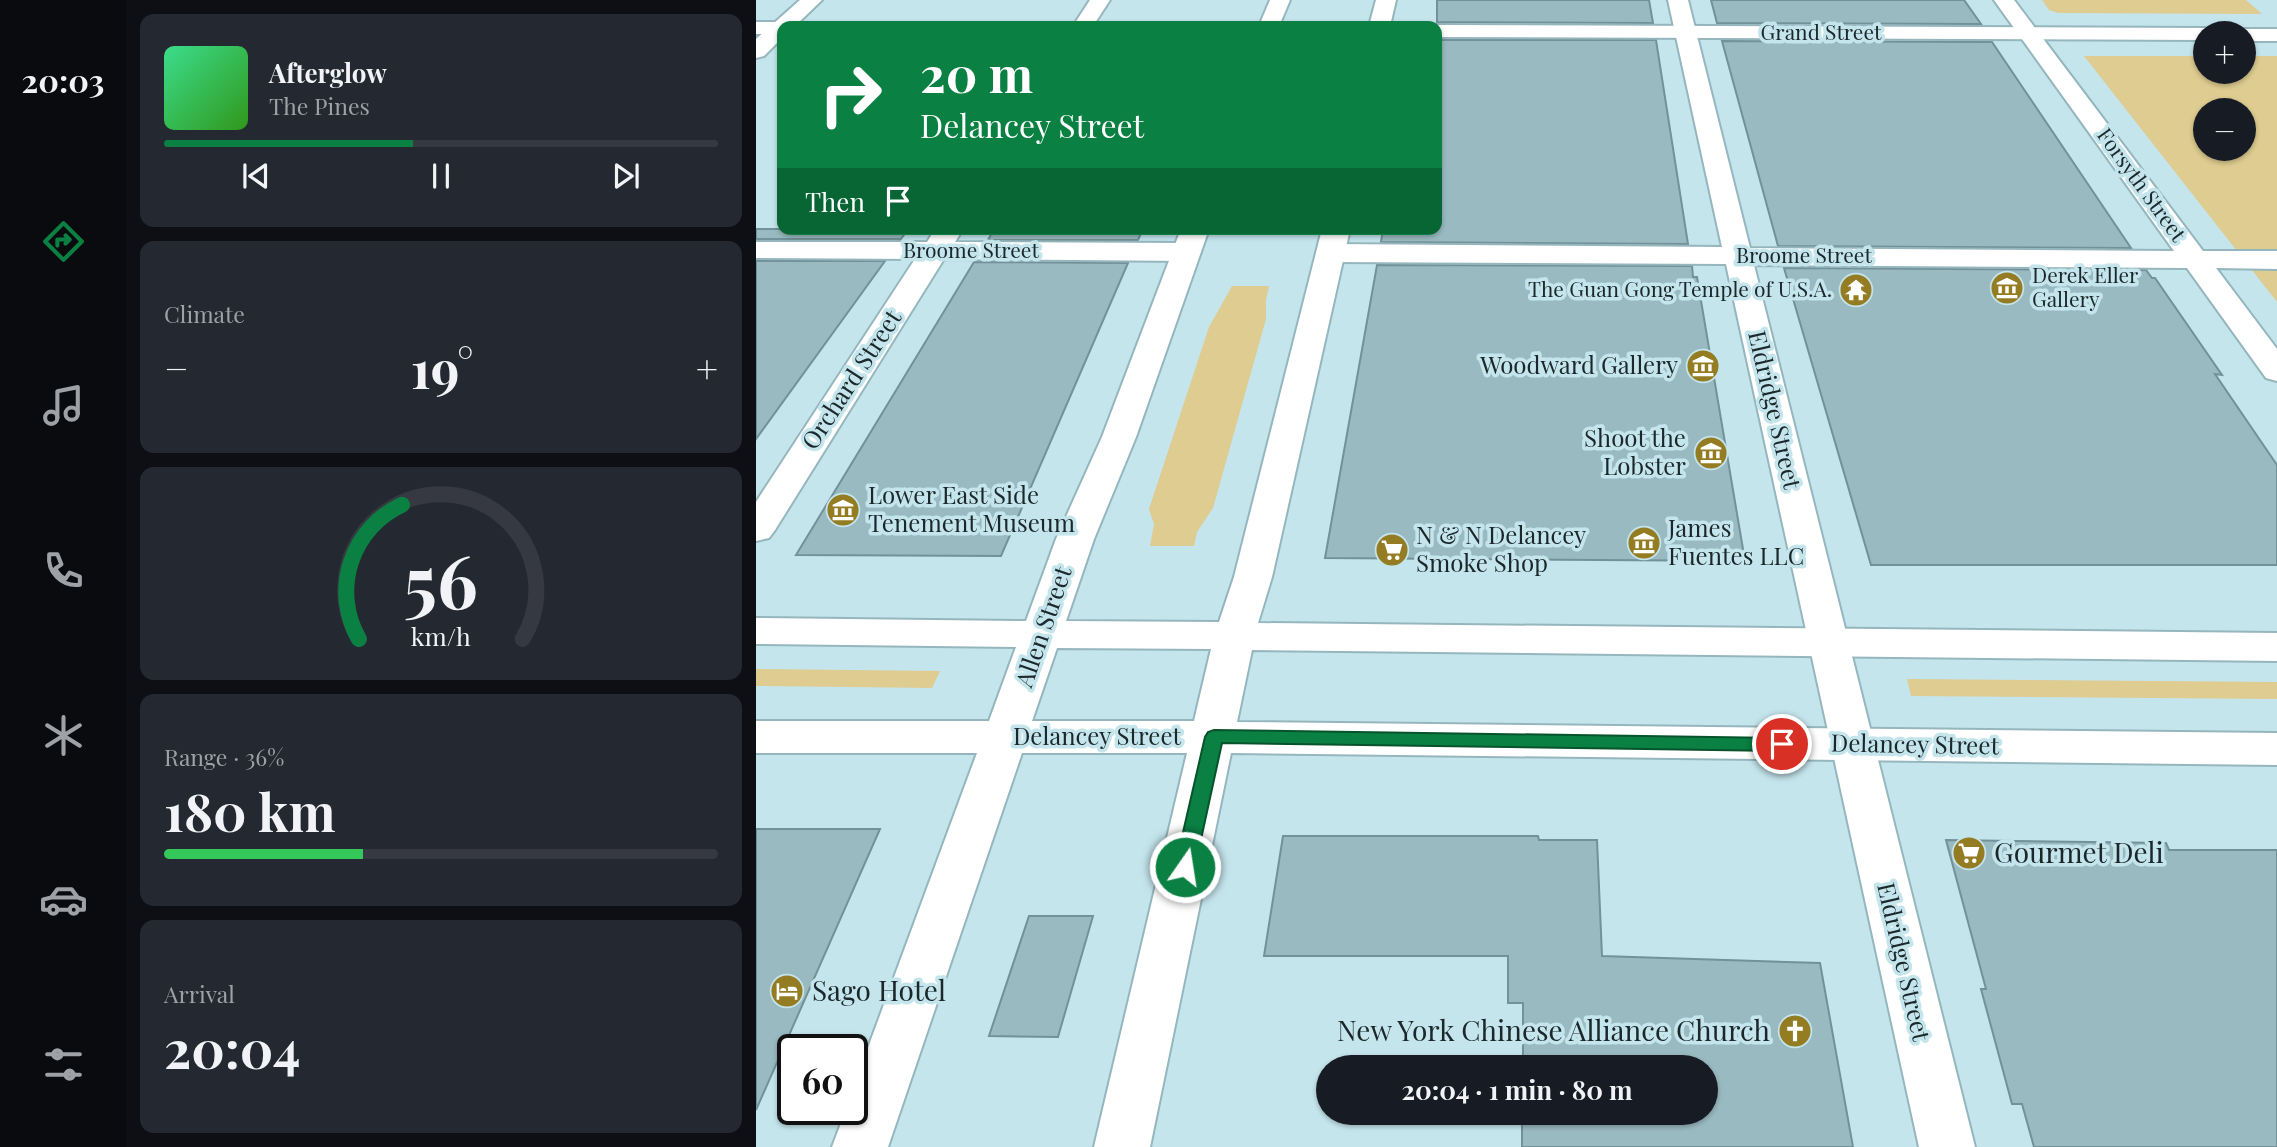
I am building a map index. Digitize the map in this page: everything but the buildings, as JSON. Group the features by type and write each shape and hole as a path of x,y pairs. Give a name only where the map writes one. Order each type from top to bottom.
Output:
{"main road":[{"path":"789,21 812,0"},
{"path":"1086,21 1100,0"},
{"path":"1271,21 1280,0"},
{"path":"1381,21 1386,0"},
{"name":"Eldridge Street","path":"1678,0 1947,1147"},
{"name":"Forsyth Street","path":"2004,0 2277,371"},
{"path":"756,28 777,27"},
{"name":"Grand Street","path":"1442,31 2193,34"},
{"path":"756,51 777,32"},
{"path":"2256,35 2277,35"},
{"name":"Broome Street","path":"756,250 942,240 1191,241"},
{"name":"Orchard Street","path":"756,530 942,240"},
{"name":"Allen Street","path":"860,1147 1075,539 1119,438 1191,241"},
{"path":"1122,1147 1234,637 1253,577 1333,241"},
{"name":"Broome Street","path":"1333,241 1738,256 2277,260"},
{"path":"756,631 2277,647"},
{"name":"Delancey Street","path":"756,737 1214,737 2277,749"}],"shaded area":[{"path":"2042,0 2246,0 2262,14 2058,13 2049,10"},
{"path":"2084,56 2193,56 2193,84 2256,84 2256,56 2277,56 2277,302"},
{"path":"1232,286 1269,286 1266,319 1213,508 1197,532 1194,546 1150,546 1154,524 1149,509 1209,327"},
{"path":"756,669 940,671 932,688 756,686"},
{"path":"1907,679 2277,682 2277,699 1911,696"}],"place":[{"name":"Derek Eller Gallery","path":"2007,288"},
{"name":"The Guan Gong Temple of U.S.A.","path":"1856,290"},
{"name":"Woodward Gallery","path":"1703,366"},
{"name":"Shoot the Lobster","path":"1711,453"},
{"name":"Lower East Side Tenement Museum","path":"843,510"},
{"name":"James Fuentes LLC","path":"1644,543"},
{"name":"N & N Delancey Smoke Shop","path":"1392,550"},
{"name":"Gourmet Deli","path":"1969,853"},
{"name":"Sago Hotel","path":"787,991"},
{"name":"New York Chinese Alliance Church","path":"1795,1031"}],"route":[{"path":"1185,867 1214,737 1782,744"}]}
